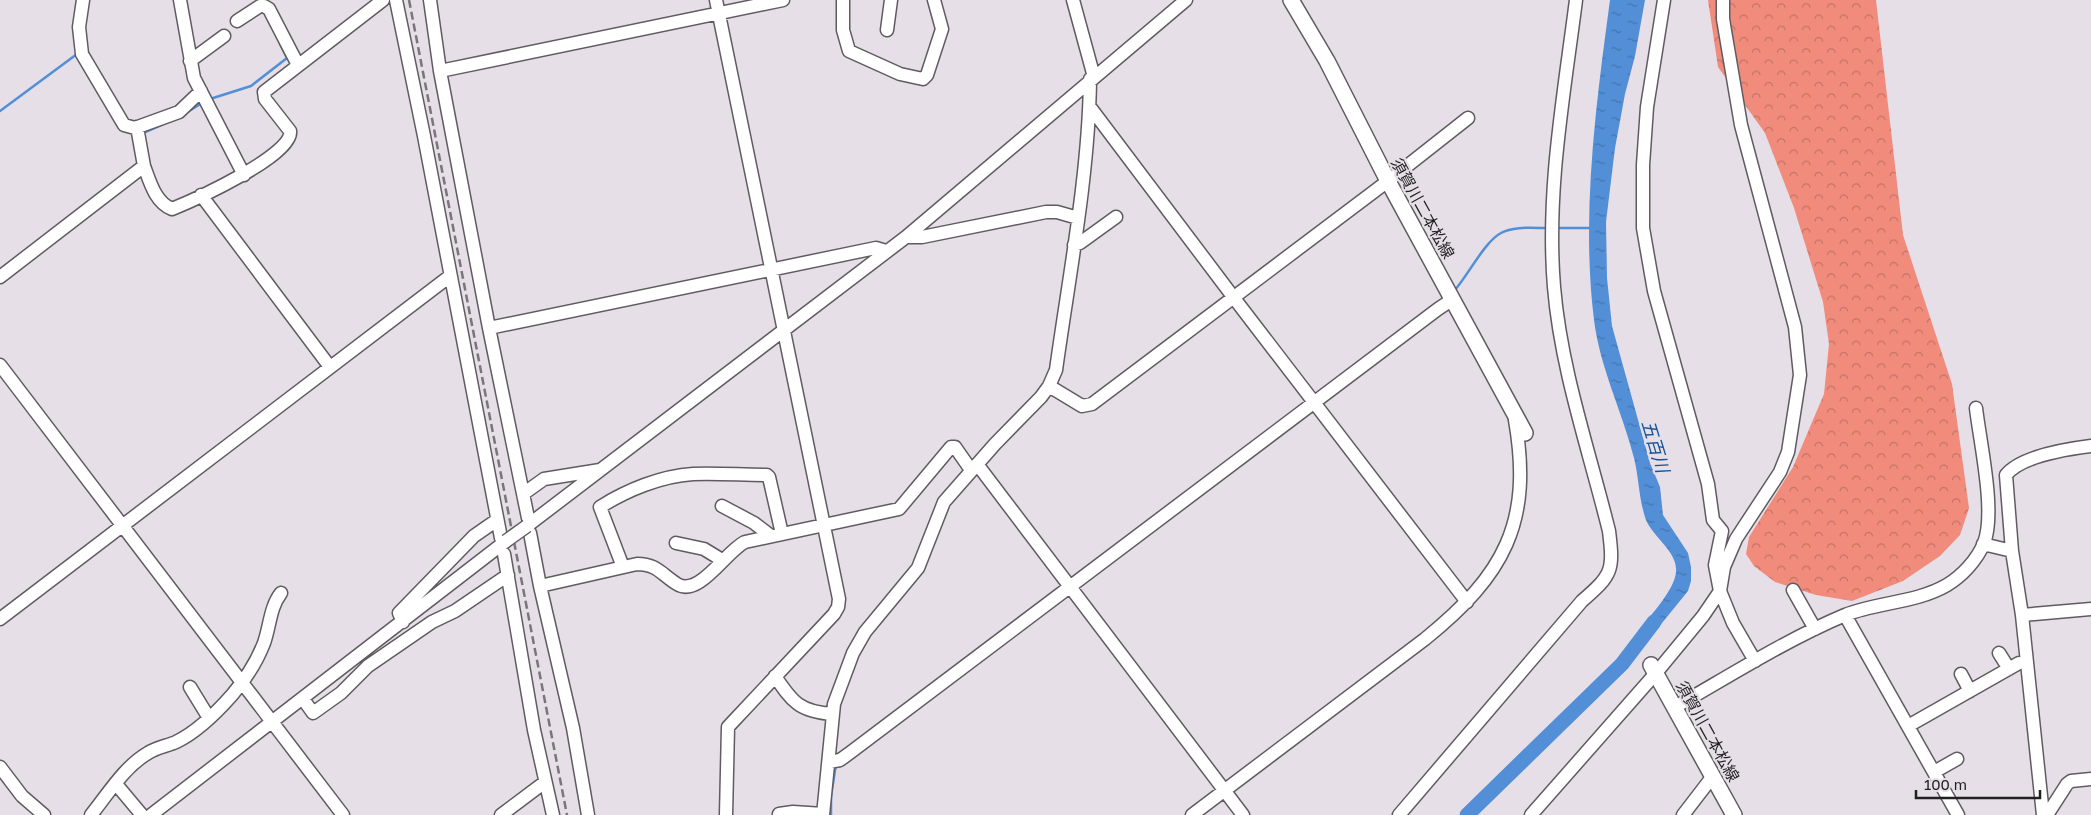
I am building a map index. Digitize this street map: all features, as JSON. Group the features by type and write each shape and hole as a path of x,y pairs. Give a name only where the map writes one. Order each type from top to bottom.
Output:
{"main road":[{"name":"須賀川二本松線","path":"1291,0 1327,61 1388,181 1453,299 1515,418 1525,433"},
{"name":"須賀川二本松線","path":"1653,669 1734,815"}],"street":[{"path":"82,0 79,26 82,54 121,122 127,127 137,127 179,112 194,100 204,98"},
{"path":"180,0 194,78 244,175"},
{"path":"137,127 144,166 157,196 169,208 244,175 288,141 291,136 290,131 263,95 266,89 383,0"},
{"path":"396,0 424,136 497,520 504,544 544,782 553,815"},
{"path":"430,0 440,71 489,328 540,586 573,728 588,815"},
{"path":"716,0 839,598 838,607 728,726 726,815"},
{"path":"440,71 783,0"},
{"path":"843,0 843,30 848,51 900,74 923,79 927,75 942,29 934,0"},
{"path":"887,30 890,0"},
{"path":"779,814 793,812 823,814 832,714 837,691 857,644 918,568 942,506 974,467 1031,409 1048,386 1056,370 1078,218 1092,78 1073,0"},
{"path":"151,815 886,252 1186,0"},
{"path":"1399,815 1582,601 1604,582 1611,565 1612,553 1609,531 1567,370 1554,288 1552,232 1554,162 1576,0"},
{"path":"1664,0 1648,107 1643,165 1643,228 1654,291 1708,484 1713,520 1722,531 1715,565 1720,591 1733,623 1755,661"},
{"path":"1531,815 1653,669 1703,616 1720,591 1724,567 1736,539 1780,472 1788,452 1800,375 1795,327 1741,126 1723,19 1723,0"},
{"path":"237,21 266,4 298,65"},
{"path":"190,61 224,36"},
{"path":"1090,107 1468,602"},
{"path":"1048,386 1080,405 1092,404 1388,181 1468,118"},
{"path":"1,274 144,166"},
{"path":"201,195 330,367"},
{"path":"906,236 922,237 1046,212 1056,212 1078,218"},
{"path":"1074,245 1080,243 1116,217"},
{"path":"489,328 876,248 886,252"},
{"path":"0,619 450,276"},
{"path":"828,762 840,760 1453,299"},
{"path":"0,365 343,815"},
{"path":"1675,707 1815,629 1861,609 1930,593 1946,586 1964,572 1983,544 1987,532 1988,503 1976,408"},
{"path":"1192,815 1425,639 1468,602 1494,568 1515,519 1521,474 1520,448 1515,418"},
{"path":"2043,815 2022,615 2012,551 2006,475 2012,467 2029,461 2067,449 2091,446"},
{"path":"540,586 637,564 649,564 678,585 688,586 700,582 732,550 745,542 899,509 951,447 955,447 974,467 1069,586 1244,815"},
{"path":"523,494 544,479 601,469"},
{"path":"623,566 600,507 643,486 680,476 693,474 766,475 769,477 776,535"},
{"path":"722,506 776,535"},
{"path":"403,622 399,612 474,536 497,520"},
{"path":"676,543 704,549 722,560"},
{"path":"1983,544 2012,551"},
{"path":"303,699 313,712 341,694 368,666 432,622 455,611 508,575"},
{"path":"1793,590 1815,629"},
{"path":"91,815 136,761 148,752 176,742 209,718 242,683 263,644 273,608 281,593"},
{"path":"2022,615 2091,609"},
{"path":"1845,615 1958,815"},
{"path":"1908,726 2014,666 1999,653"},
{"path":"1961,674 1970,691"},
{"path":"774,676 793,702 809,710 832,714"},
{"path":"190,687 209,718"},
{"path":"1934,772 1957,759"},
{"path":"0,767 22,796 44,815"},
{"path":"1683,815 1713,776"},
{"path":"2048,815 2067,784 2072,781 2091,778"},
{"path":"501,815 544,782"},
{"path":"116,784 142,815"}],"green space":[{"path":"1708,0 1876,0 1903,235 1952,384 1969,508 1960,535 1940,556 1903,581 1852,601 1816,595 1775,582 1754,566 1746,554 1749,537 1793,467 1824,394 1829,344 1823,302 1794,208 1765,133 1718,67"}],"water":[{"path":"1610,0 1645,0 1615,148 1606,222 1607,278 1612,326 1650,463 1660,487 1663,515 1688,553 1691,567 1691,581 1688,591 1645,644 1638,631 1655,611 1671,587 1676,572 1676,565 1669,551 1646,520 1634,458 1601,355 1594,320 1589,240 1592,160 1595,119"}],"waterway":[{"path":"210,99 251,86 287,58 280,44"},
{"path":"0,111 77,54"},
{"path":"186,113 202,103"},
{"path":"143,133 168,122"},
{"path":"1454,291 1495,237 1517,228 1547,228"},
{"path":"1555,228 1592,228"},
{"name":"五百川","path":"1467,815 1622,664 1654,622"},
{"path":"831,815 831,796 836,764"}],"railway":[{"path":"409,0 567,815"}]}
